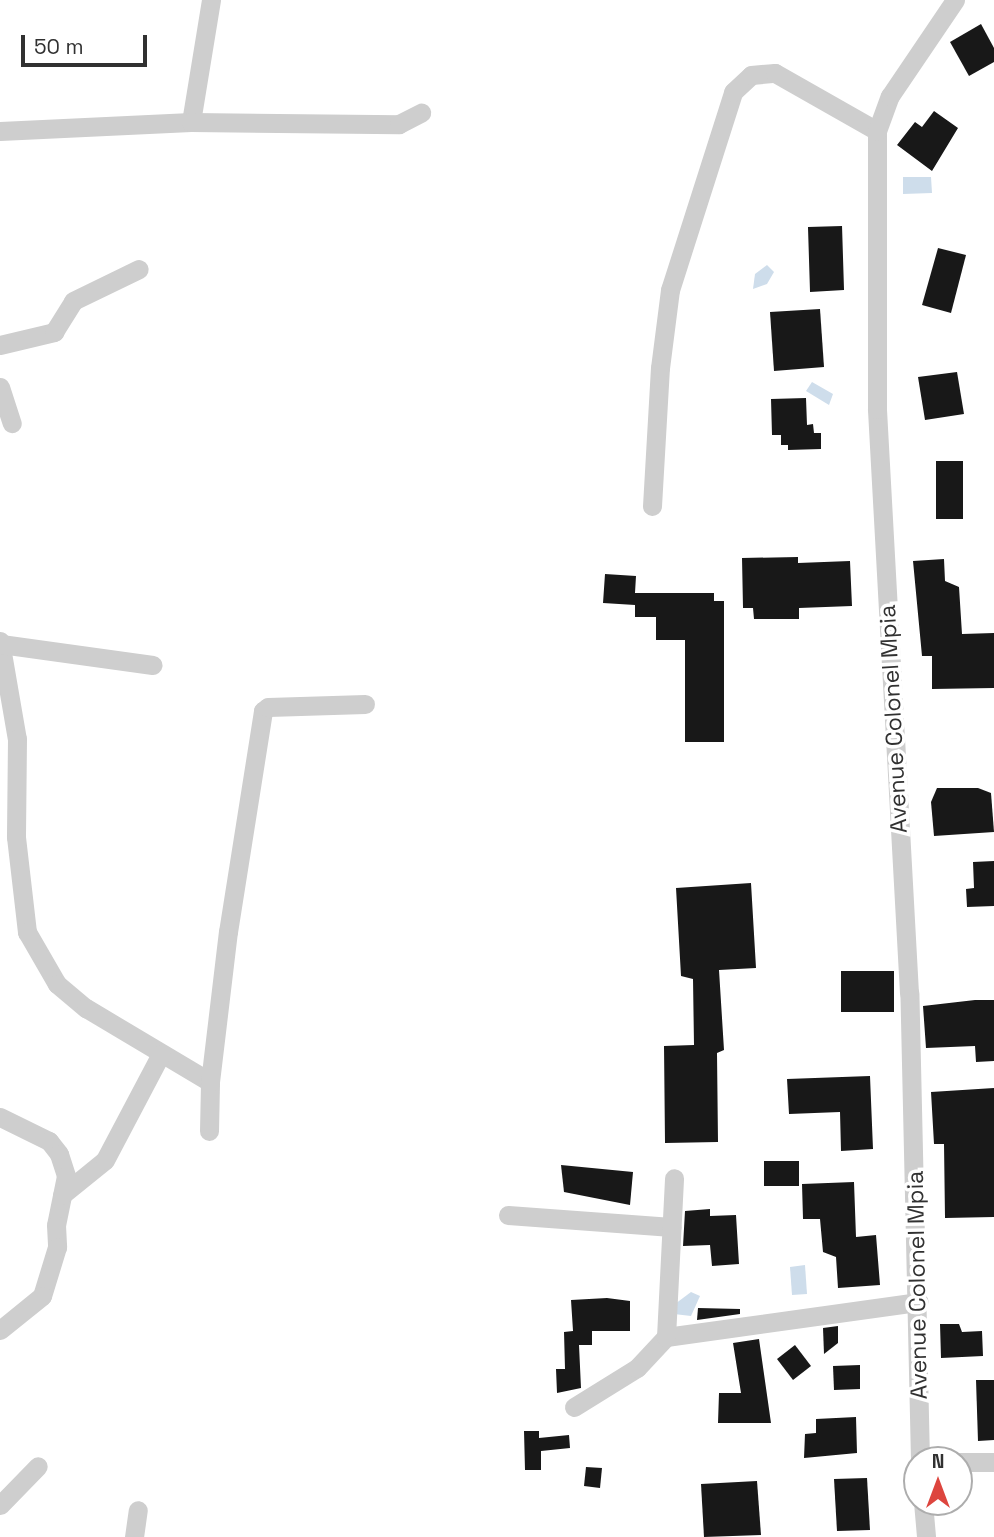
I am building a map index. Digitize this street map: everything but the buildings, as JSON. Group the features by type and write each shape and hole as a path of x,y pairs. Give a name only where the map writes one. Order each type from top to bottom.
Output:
{"street":[{"path":"191,122 212,0"},
{"name":"Avenue Colonel Mpia","path":"920,1446 919,1302 909,993 877,409 877,131 890,96 955,0"},
{"path":"652,506 660,368 670,290 733,92 751,75 775,73 877,131"},
{"path":"0,131 191,122 399,124 421,113"},
{"path":"0,345 54,332 73,301 139,269"},
{"path":"0,387 12,423"},
{"path":"153,665 0,643 17,739 16,837 27,932 57,984 160,1054 210,1082"},
{"path":"209,1131 210,1082 263,711 268,707 365,704"},
{"path":"62,1195 105,1160 160,1054"},
{"path":"0,1117 48,1141 60,1154 66,1176 57,1247 42,1296 0,1330"},
{"path":"666,1337 674,1178"},
{"path":"508,1215 672,1227"},
{"path":"574,1407 637,1368 666,1337 919,1302"},
{"path":"973,1462 994,1462"},
{"path":"0,1505 38,1466"},
{"path":"134,1537 138,1510"},
{"path":"924,1516 926,1537"}],"water":[{"path":"903,177 931,177 932,193 903,194"},
{"path":"767,265 774,272 767,284 753,289 755,274"},
{"path":"812,382 833,394 829,405 806,391"},
{"path":"805,1265 807,1294 792,1295 790,1267"},
{"path":"691,1292 700,1296 691,1316 674,1314 675,1304"}]}
